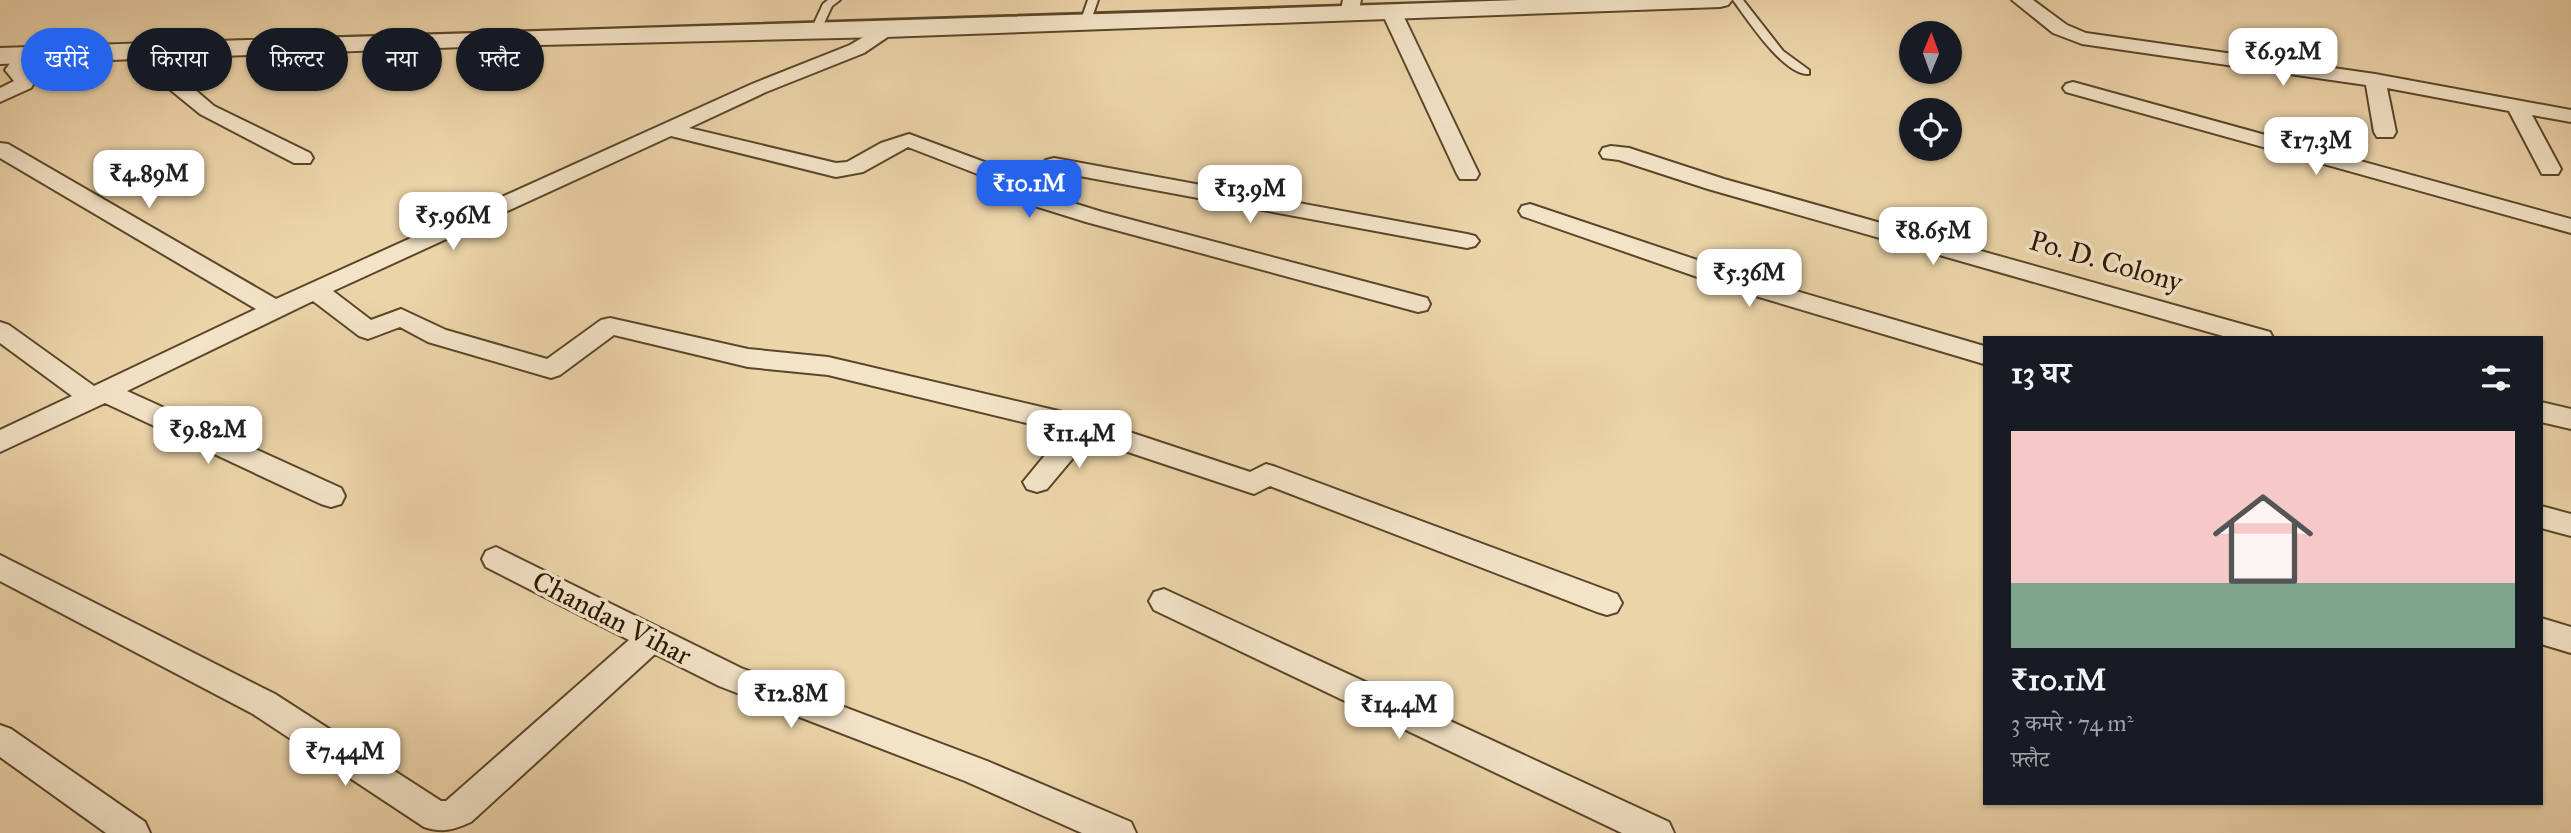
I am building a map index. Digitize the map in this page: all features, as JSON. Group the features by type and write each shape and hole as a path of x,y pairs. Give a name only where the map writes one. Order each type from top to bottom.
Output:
{"street":[{"path":"232,48 885,30 1089,12 1351,7 1392,13 1466,5 1720,0"},
{"path":"2021,0 2060,29 2082,38 2375,80 2571,116"},
{"path":"1392,13 1468,174"},
{"path":"0,442 315,290 759,88 857,49 885,30"},
{"path":"0,56 21,55"},
{"path":"21,62 15,70 21,77"},
{"path":"2375,80 2385,132"},
{"path":"0,96 21,86"},
{"path":"2073,88 2571,226"},
{"path":"184,91 207,110 302,158"},
{"path":"2518,108 2550,169"},
{"path":"667,129 836,170 850,171 893,143 909,140 1028,186"},
{"path":"0,149 275,309"},
{"name":"Po. D. Colony","path":"1611,153 1622,153 1716,184 2255,336"},
{"path":"1418,304 1094,217 1017,193 1054,165 1467,242"},
{"path":"1530,211 1740,283 1983,355"},
{"path":"315,290 368,330 401,317 438,336 551,369 610,326 748,358 828,366 1083,427 1254,484 1266,474 1607,603"},
{"path":"0,331 99,395 331,496"},
{"path":"2543,412 2571,419"},
{"path":"1037,482 1083,427"},
{"path":"2543,518 2571,525"},
{"name":"Chandan Vihar","path":"496,559 730,677 976,771 1119,833"},
{"path":"0,567 264,704 436,816 448,816 459,811 652,638"},
{"path":"1164,601 1657,833"},
{"path":"2543,632 2571,640"},
{"path":"0,739 133,833"}],"lane":[{"path":"815,32 826,8 835,0"},
{"path":"1738,0 1779,53 1804,72"}]}
